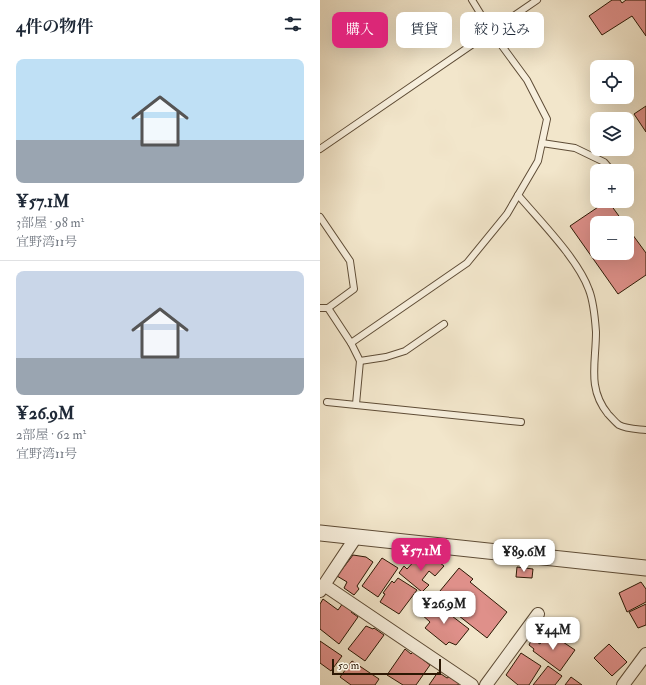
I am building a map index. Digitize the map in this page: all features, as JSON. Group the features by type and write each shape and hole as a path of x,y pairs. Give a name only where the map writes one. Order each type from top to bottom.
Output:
{"street":[{"path":"320,533 646,568"},
{"path":"356,537 322,588 472,685"},
{"path":"486,685 538,614"},
{"path":"623,685 646,654"}],"lane":[{"path":"472,0 480,12"},
{"path":"520,12 537,0"},
{"path":"320,150 467,48"},
{"path":"351,343 467,263 507,214 538,161 547,119 527,80 504,48"},
{"path":"542,143 575,148 606,164"},
{"path":"518,195 565,250 579,271 589,290 594,310 596,332 594,379 596,393 603,408 614,421 621,426 646,430"},
{"path":"320,217 350,260 354,289 328,308 320,308"},
{"path":"328,308 351,343 360,361 356,404"},
{"path":"360,361 386,357 405,351 444,324"},
{"path":"327,402 521,422"}],"building":[{"path":"612,0 620,0 622,3 626,0 646,0 646,36 632,16 602,35 589,16"},
{"path":"646,106 646,132 634,114"},
{"path":"597,208 613,208 619,216 590,216 590,254 570,226"},
{"path":"634,237 646,253 646,275 618,294 594,260 634,260"},
{"path":"353,555 366,557 373,562 357,586 359,589 354,595 344,588 347,582 337,576"},
{"path":"418,557 435,559 444,566 435,576 429,571 422,580 429,585 422,592 399,573 404,566 407,569"},
{"path":"382,558 398,568 378,597 362,586"},
{"path":"517,567 533,569 532,578 516,577"},
{"path":"459,568 473,579 470,582 507,612 487,638 435,597"},
{"path":"398,578 417,590 399,614 380,602 385,594 383,593 392,581 394,583"},
{"path":"641,582 646,589 646,602 627,612 619,593"},
{"path":"323,599 338,610 343,603 353,610 351,612 358,617 339,644 320,629 320,604"},
{"path":"431,600 469,629 456,645 449,642 446,645 425,628 430,622 421,614"},
{"path":"646,604 646,625 638,628 629,612"},
{"path":"366,626 373,629 374,628 384,635 365,661 348,649"},
{"path":"548,632 575,650 560,671 533,651 534,649 529,645 532,639 540,644"},
{"path":"320,641 342,656 331,671 320,663"},
{"path":"609,644 627,662 612,676 594,658"},
{"path":"405,649 411,654 413,652 430,665 416,685 403,685 387,675"},
{"path":"521,653 541,666 529,685 518,685 506,675"},
{"path":"352,661 379,679 375,685 351,685 340,677"},
{"path":"548,666 562,676 555,685 533,685"},
{"path":"438,672 459,683 458,685 429,685"},
{"path":"571,677 582,685 565,685"}]}
